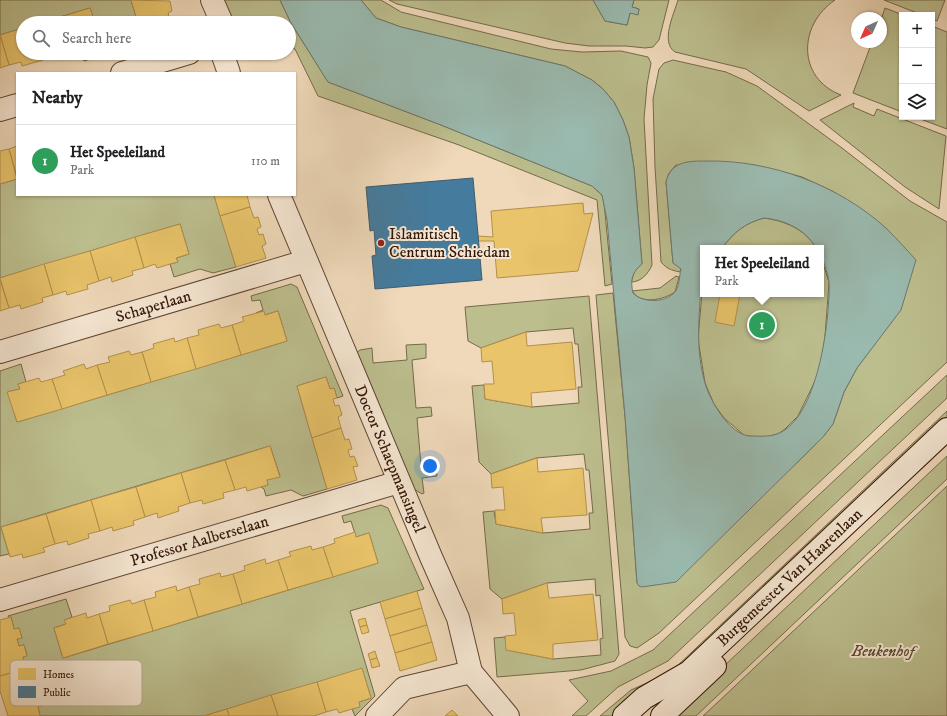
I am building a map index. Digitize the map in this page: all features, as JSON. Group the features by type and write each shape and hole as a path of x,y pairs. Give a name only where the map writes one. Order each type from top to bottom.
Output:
{"street":[{"path":"212,0 219,16"},
{"path":"125,72 166,60"},
{"path":"224,60 229,72"},
{"path":"0,110 16,105"},
{"name":"Doctor Schaepmansingel","path":"279,196 306,261 318,285 399,482 458,618 471,672 508,716"},
{"name":"Schaperlaan","path":"0,352 306,261"},
{"name":"Burgemeester Van Haarenlaan","path":"624,716 644,698 689,672 947,430"},
{"name":"Burgemeester Van Haarenlaan","path":"662,716 947,449"},
{"name":"Professor Aalberselaan","path":"0,600 399,482"},
{"path":"377,716 404,688 471,672"}],"green space":[{"path":"0,0 131,0 136,16 93,16 90,8 63,16 16,16 16,30 0,35"},
{"path":"219,0 280,0 288,16 227,16"},
{"path":"361,0 381,0 401,12 551,49 582,52 621,51 648,57 651,63 647,85 644,119 652,265 646,274 638,281 631,282 635,270 642,264 634,168 629,137 623,120 614,102 603,89 592,80 565,66 401,27 376,18"},
{"path":"389,0 593,0 605,21 627,25 630,13 638,14 639,9 632,7 634,0 669,0 659,40 653,47 645,48 626,46 589,46 565,43 397,4"},
{"path":"678,0 835,0 823,11 814,23 809,37 808,50 810,64 816,76 827,87 841,95 809,111 746,69 675,52 671,47 668,35 671,20"},
{"path":"884,0 945,0 937,21 935,20 935,12 914,12"},
{"path":"885,8 899,13 899,111 853,93 870,48 887,48 887,12 884,12"},
{"path":"935,27 947,32 947,129 923,120 935,120"},
{"path":"296,31 328,82 441,125 592,186 602,195 604,203 612,284 605,286 597,200 459,145 318,96 296,51"},
{"path":"673,60 726,72 757,86 842,148 910,201 947,222 947,362 659,633 637,648 630,646 625,637 596,295 613,293 625,416 637,583 799,461 823,437 833,424 844,392 857,368 900,310 904,298 887,229 859,208 832,191 802,177 754,165 676,165 669,173 666,182 673,263 681,268 680,272 669,269 661,262 655,167 653,99 659,69 664,63"},
{"path":"854,103 853,107 874,116 877,109 899,118 899,120 905,120 946,136 939,209 905,187 820,120"},
{"path":"16,179 16,196 214,196 236,267 213,273 200,269 174,277 170,264 178,262 176,258 189,254 180,224 0,278 0,184"},
{"path":"764,218 779,221 794,227 806,236 814,245 724,245 740,229"},
{"path":"824,267 829,282 825,336 821,364 815,381 798,416 778,434 765,437 745,436 724,418 714,404 705,383 698,339 702,297 824,297"},
{"path":"676,276 679,277 675,292 670,295 658,299 646,300 636,295 632,291 660,288"},
{"path":"291,284 297,287 343,396 337,398 334,388 330,389 326,377 297,386 327,489 303,496 291,490 266,496 264,489 261,487 268,485 267,480 280,476 270,446 1,527 9,554 0,556 0,371 21,364 26,382 18,384 20,389 8,392 17,422 287,341 278,311 265,315 263,311 256,313 263,310 260,300 252,301 251,296"},
{"path":"589,296 619,654 615,661 581,670 497,677 494,638 505,637 507,650 553,659 601,655 600,639 603,638 600,595 596,596 595,579 547,583 502,599 490,589 483,512 494,511 496,524 543,533 590,529 589,513 593,513 589,470 586,470 584,454 536,458 491,474 479,462 472,386 484,385 485,399 532,407 579,403 578,387 582,387 578,344 575,344 573,328 526,332 481,348 468,341 465,307"},
{"path":"426,344 426,358 412,360 416,408 431,407 432,416 417,418 421,466 436,465 437,476 422,478 424,493 422,494 414,489 367,375 361,377 355,354 360,350 372,348 373,363 407,360 406,345"},
{"path":"947,375 947,398 668,661 618,687 586,716 572,716 588,701 569,680 611,671 653,650"},
{"path":"947,411 947,418 679,670 614,716 600,716 631,690 658,678 676,667"},
{"path":"947,456 947,479 696,716 671,716"},
{"name":"Beukenhof","path":"947,486 947,716 703,716 717,703"},
{"path":"381,505 388,508 424,589 350,611 375,696 355,716 352,709 359,702 371,698 362,669 204,716 40,716 38,707 42,706 142,706 142,660 24,660 23,657 27,655 24,645 19,646 17,639 22,638 19,628 14,629 11,617 9,618 8,616 66,599 72,617 65,620 66,624 54,628 63,658 378,563 369,533 356,537 351,521 344,523 342,516"}],"water":[{"path":"280,0 361,0 376,18 401,27 565,66 592,80 603,89 614,102 629,137 634,168 642,264 634,273 632,280 633,293 637,296 647,300 665,299 676,291 679,281 681,269 673,263 666,182 668,175 676,166 687,162 731,162 779,170 803,178 848,200 868,213 887,229 916,260 901,310 857,368 844,392 833,424 823,437 676,582 642,587 639,586 637,583 625,416 607,220 602,195 592,186 441,125 328,82 296,31 296,16 288,16","holes":["764,218 787,223 800,231 814,245 824,245 824,264 829,283 829,299 824,343 819,367 812,389 803,409 791,425 774,435 750,436 735,430 728,424 711,399 705,383 699,350 700,245 724,245 740,229 757,220"]},
{"path":"593,0 634,0 632,7 639,9 638,15 630,13 627,25 605,21"}],"building: Homes":[{"path":"131,0 170,1 172,11 168,13 169,16 136,16"},
{"path":"90,8 93,16 64,16"},
{"path":"16,30 16,60 43,60 22,66 21,62 9,65 0,35"},
{"path":"0,35 9,65 0,68"},
{"path":"16,146 16,174 9,149"},
{"path":"9,149 16,179 0,184 0,151"},
{"path":"214,196 247,196 250,207 220,216"},
{"path":"583,203 584,214 593,213 578,271 497,278 494,241 478,241 478,236 493,237 491,211"},
{"path":"250,207 254,218 258,217 261,227 257,229 259,235 263,234 266,244 262,246 266,258 236,267 220,216"},
{"path":"180,224 189,254 176,258 178,262 157,268 155,264 144,268 135,237"},
{"path":"135,237 144,268 132,271 133,275 112,282 111,277 99,281 90,251"},
{"path":"90,251 99,281 87,285 88,289 67,295 66,291 53,295 44,264"},
{"path":"44,264 53,295 42,298 43,302 21,309 20,305 9,308 0,278"},
{"path":"0,280 9,308 0,311"},
{"path":"719,297 739,297 734,326 715,322"},
{"path":"264,311 265,315 278,311 287,341 241,355 232,325 244,321 242,317"},
{"path":"219,324 221,328 232,325 241,355 196,369 187,338 199,335 198,330"},
{"path":"526,332 527,346 572,342 576,389 531,393 532,407 485,399 484,384 494,384 492,361 482,362 481,348"},
{"path":"174,338 175,342 187,338 196,369 151,382 142,352 154,348 153,344"},
{"path":"129,351 131,355 142,352 151,382 107,395 97,365 110,362 108,357"},
{"path":"84,364 86,369 97,365 107,395 62,409 52,379 65,375 63,371"},
{"path":"326,377 330,389 334,388 337,398 333,399 335,406 339,405 342,415 338,417 341,428 312,438 297,386"},
{"path":"39,378 41,382 52,379 62,409 17,422 7,392 20,389 18,384"},
{"path":"341,428 345,440 349,439 352,449 348,450 350,457 354,456 358,466 353,467 357,480 327,489 312,438"},
{"path":"270,446 280,477 267,480 268,485 247,491 246,487 235,490 225,460"},
{"path":"537,458 538,472 583,468 587,515 541,518 543,533 496,524 495,510 505,510 503,487 492,488 491,474"},
{"path":"225,460 235,490 223,493 224,498 203,504 202,500 190,503 181,473"},
{"path":"181,473 190,503 178,507 179,511 158,518 157,513 145,517 136,487"},
{"path":"136,487 145,517 133,521 134,525 113,531 112,527 100,531 91,500"},
{"path":"91,500 100,531 88,534 89,538 68,545 67,541 55,544 46,514"},
{"path":"46,514 55,544 43,548 45,552 23,558 22,554 10,557 1,527"},
{"path":"355,532 356,537 369,533 378,563 333,577 323,547 335,543 334,539"},
{"path":"311,546 312,550 323,547 333,577 288,590 278,560 291,556 289,552"},
{"path":"265,559 266,564 278,560 288,590 242,604 233,574 245,570 244,566"},
{"path":"220,573 221,577 233,574 242,604 198,617 189,587 200,584 199,579"},
{"path":"547,583 549,598 593,594 598,640 553,644 553,659 506,650 505,636 516,635 514,613 503,614 502,599"},
{"path":"176,586 177,591 189,587 198,617 153,631 144,600 156,597 155,592"},
{"path":"417,591 422,608 385,619 380,602"},
{"path":"130,600 132,604 144,600 153,631 108,644 99,614 110,611 109,606"},
{"path":"422,608 427,625 390,636 385,619"},
{"path":"86,613 87,618 99,614 108,644 63,658 54,628 66,624 64,620"},
{"path":"11,617 14,629 19,628 22,638 17,639 19,646 24,645 27,656 23,657 24,660 10,660 10,673 0,676 0,620"},
{"path":"365,618 367,625 360,627 358,620"},
{"path":"367,625 369,632 362,634 360,627"},
{"path":"427,625 432,642 395,653 390,636"},
{"path":"432,642 437,660 400,671 395,653"},
{"path":"375,651 377,658 370,660 368,654"},
{"path":"377,658 380,666 372,668 370,660"},
{"path":"362,668 371,698 359,702 360,707 339,713 337,709 326,712 317,682"},
{"path":"10,673 10,706 42,706 38,707 40,716 8,716 0,691 0,676"},
{"path":"317,682 326,712 314,716 278,716 271,695"},
{"path":"271,695 278,716 229,716 227,709"},
{"path":"227,709 229,716 204,716"},
{"path":"452,710 458,716 445,716"}],"building: Public":[{"name":"Islamitisch Centrum Schiedam","path":"473,178 482,280 375,289 372,256 376,255 374,230 370,231 366,187"}],"place":[{"name":"Islamitisch Centrum Schiedam","path":"381,243"},
{"name":"Het Speeleiland","path":"762,325"}]}
